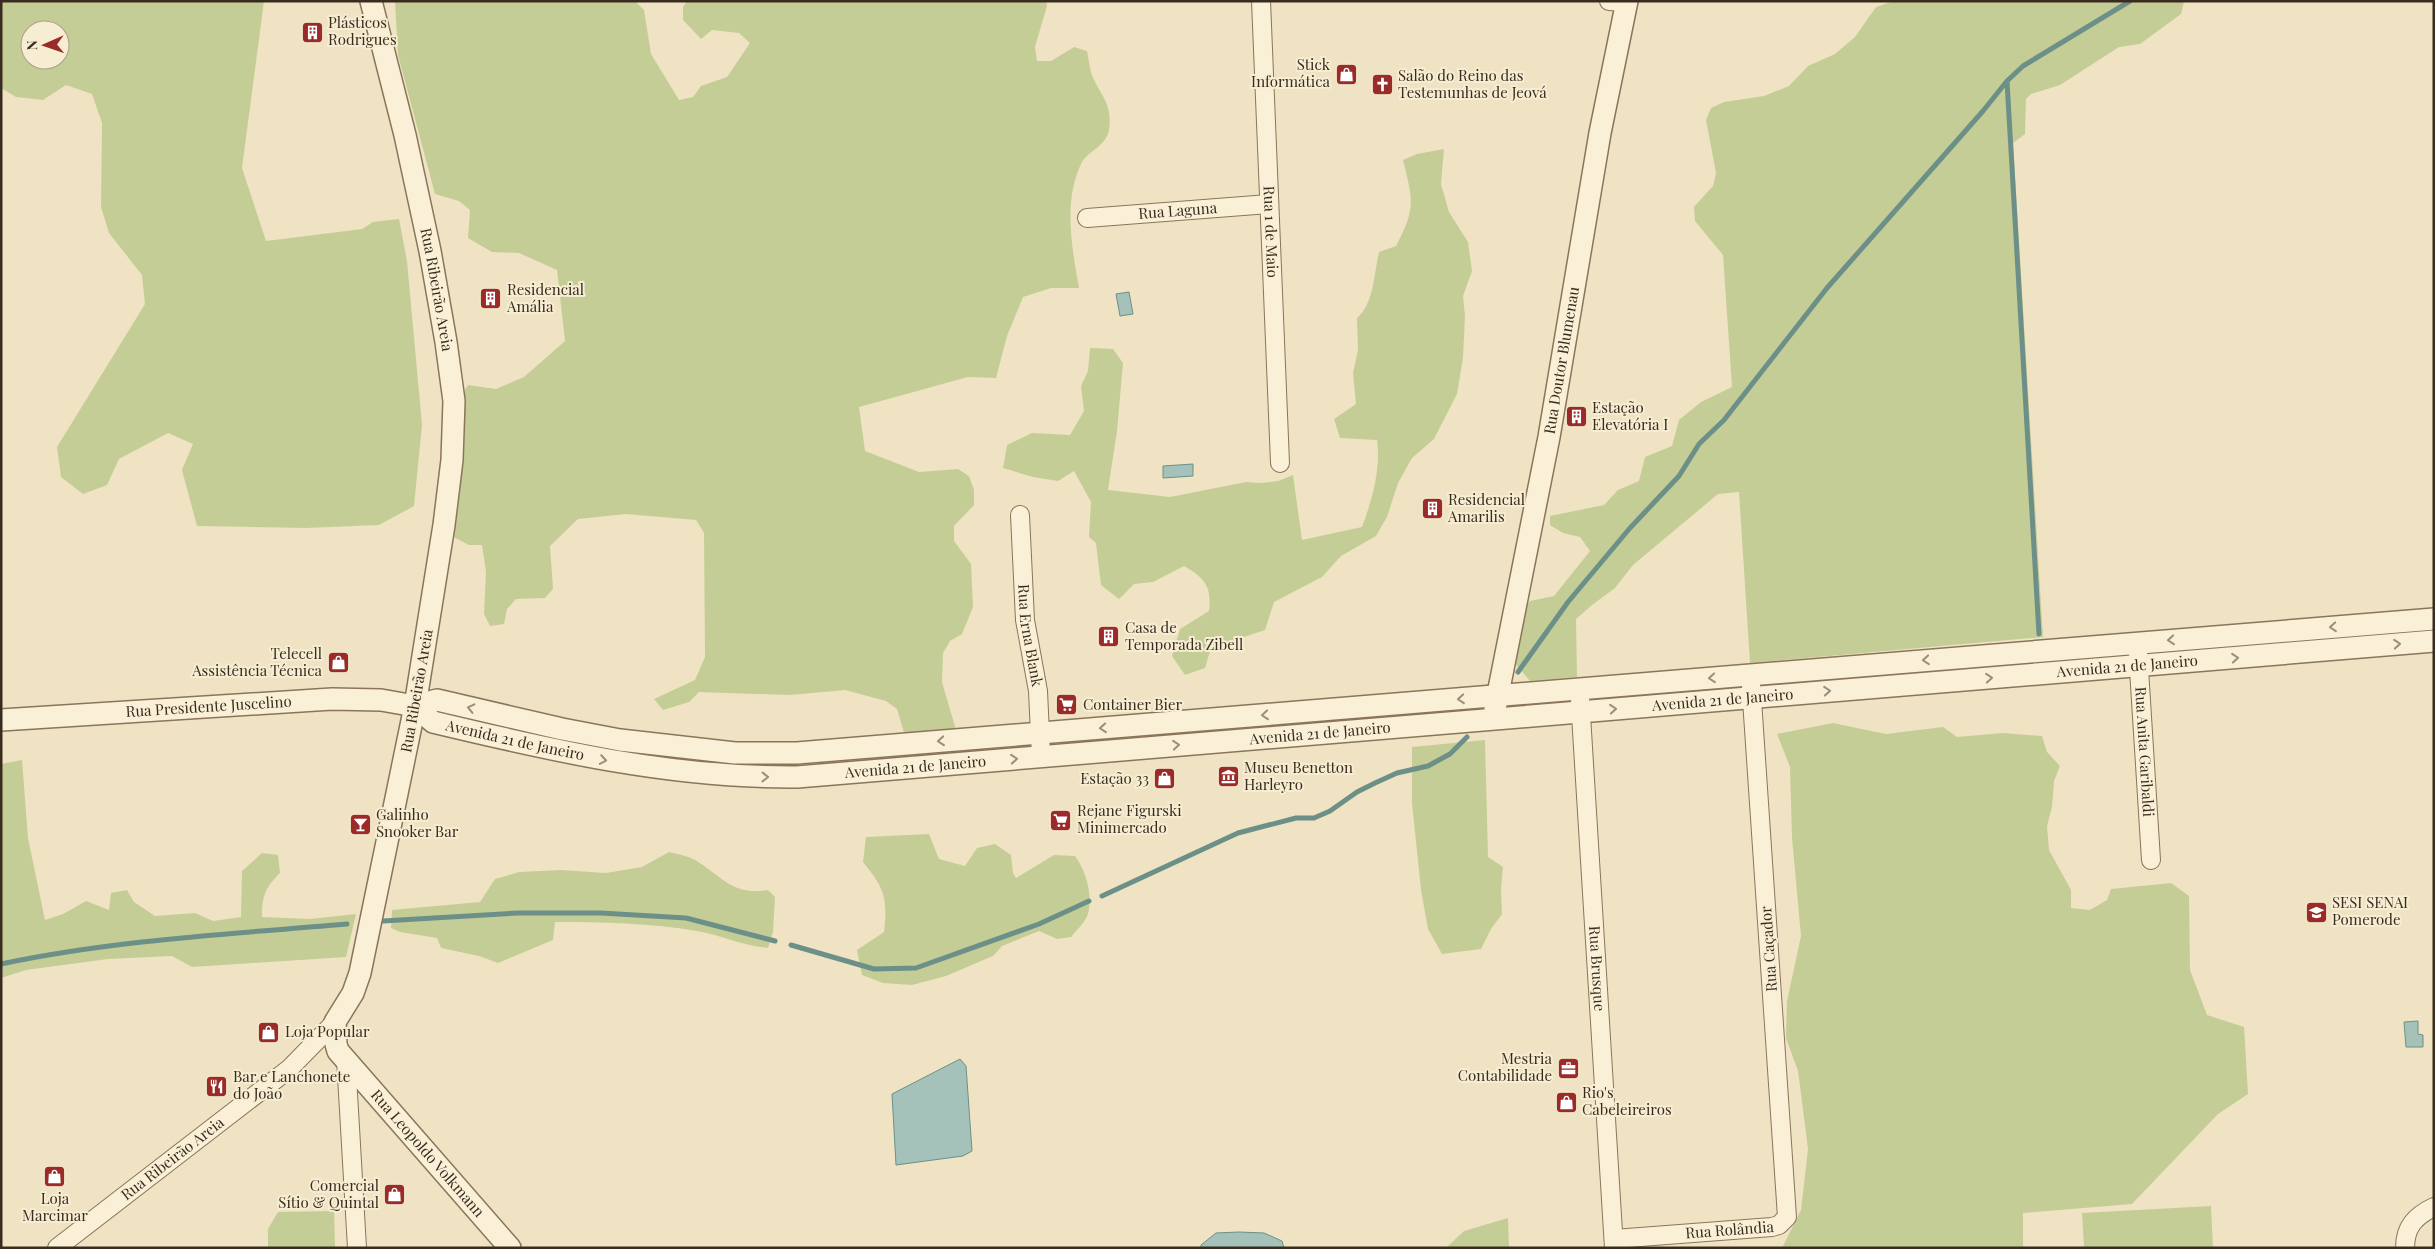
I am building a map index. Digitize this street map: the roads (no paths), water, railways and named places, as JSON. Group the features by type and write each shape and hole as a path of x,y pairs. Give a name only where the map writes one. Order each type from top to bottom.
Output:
{"street":[{"name":"Rua Ribeirão Areia","path":"57,1248 289,1069 339,1016 353,993 360,973 415,706 444,525 452,460 454,401 430,251 405,135 371,1"},
{"name":"Rua 1 de Maio","path":"1261,1 1280,464"},
{"name":"Rua Doutor Blumenau","path":"1492,719 1547,447 1621,2"},
{"name":"Rua Laguna","path":"1087,218 1269,204"},
{"name":"Rua Erna Blank","path":"1020,515 1025,620 1038,691 1041,756"},
{"name":"Avenida 21 de Janeiro","path":"415,706 437,700 591,735 662,746 735,752 797,753 2434,619"},
{"path":"2371,624 2372,646"},
{"name":"Avenida 21 de Janeiro","path":"415,706 433,722 585,757 693,773 797,777 2434,641"},
{"name":"Rua Anita Garibaldi","path":"2138,643 2151,860"},
{"name":"Rua Caçador","path":"1750,675 1788,1211 1784,1222"},
{"name":"Rua Brusque","path":"1579,689 1614,1243"},
{"name":"Rua Presidente Juscelino","path":"1,720 332,698 381,700 415,706"},
{"path":"1291,712 1292,736"},
{"path":"797,753 797,777"},
{"path":"339,1016 346,1059 357,1248"},
{"name":"Rua Leopoldo Volkmann","path":"346,1059 510,1248"},
{"path":"2405,1248 2408,1228 2415,1218 2434,1208"},
{"name":"Rua Rolândia","path":"1614,1243 1772,1227 1784,1222"}],"water":[{"path":"1129,292 1133,314 1120,316 1116,294"},
{"path":"1193,464 1193,476 1163,478 1163,466"},
{"path":"2418,1021 2418,1034 2423,1035 2423,1047 2406,1047 2404,1022"},
{"path":"960,1059 966,1066 972,1151 963,1156 896,1165 892,1094"},
{"path":"1216,1233 1264,1233 1282,1241 1284,1248 1201,1248 1201,1245"}],"waterway":[{"path":"1518,672 1568,602 1630,528 1679,476 1699,444 1724,420 1827,288 1983,111 2007,81 2023,66 2130,1"},
{"path":"2007,81 2039,634"},
{"path":"1102,896 1238,833 1296,818 1314,818 1330,811 1357,792 1375,783 1397,773 1428,766 1450,754 1467,737"},
{"path":"791,945 874,969 916,968 1039,924 1089,901"},
{"path":"383,921 518,913 601,913 686,918 775,941"},
{"path":"1,964 130,943 347,924"}],"place":[{"name":"Plásticos Rodrigues","path":"312,32"},
{"name":"Stick Informática","path":"1346,74"},
{"name":"Salão do Reino das Testemunhas de Jeová","path":"1382,85"},
{"name":"Residencial Amália","path":"491,299"},
{"name":"Estação Elevatória I","path":"1576,417"},
{"name":"Residencial Amarilis","path":"1432,509"},
{"name":"Casa de Temporada Zibell","path":"1109,637"},
{"name":"Telecell Assistência Técnica","path":"338,663"},
{"name":"Container Bier","path":"1067,705"},
{"name":"Museu Benetton Harleyro","path":"1228,777"},
{"name":"Estação 33","path":"1165,779"},
{"name":"Rejane Figurski Minimercado","path":"1061,820"},
{"name":"Galinho Snooker Bar","path":"360,824"},
{"name":"SESI SENAI Pomerode","path":"2316,912"},
{"name":"Loja Popular","path":"269,1032"},
{"name":"Mestria Contabilidade","path":"1568,1068"},
{"name":"Bar e Lanchonete do João","path":"217,1086"},
{"name":"Rio's Cabeleireiros","path":"1566,1102"},
{"name":"Loja Marcimar","path":"55,1176"},
{"name":"Comercial Sítio & Quintal","path":"395,1195"}]}
